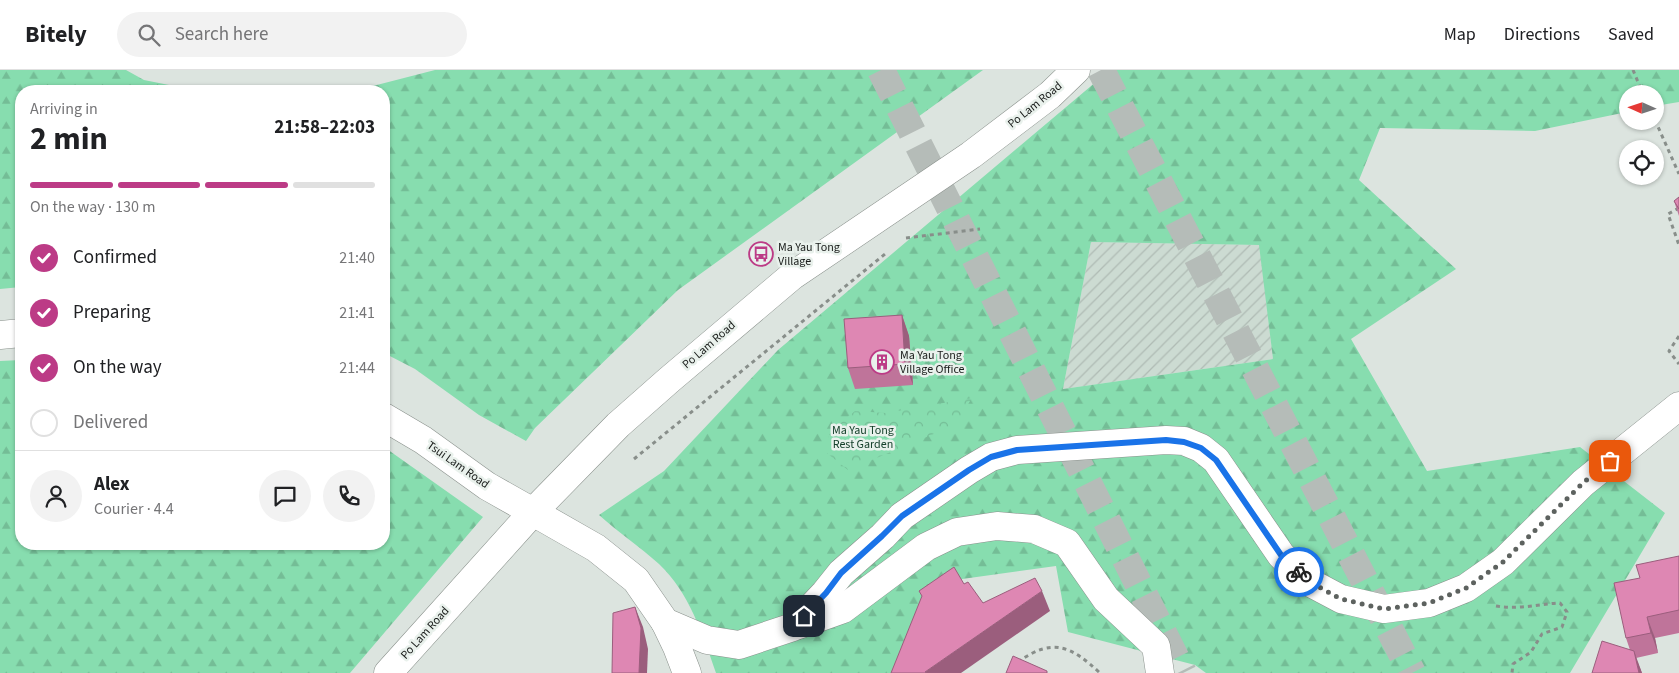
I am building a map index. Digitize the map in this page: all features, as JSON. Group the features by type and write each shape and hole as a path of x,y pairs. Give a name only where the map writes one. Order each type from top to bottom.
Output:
{"street":[{"name":"Po Lam Road","path":"388,673 533,512 618,425 792,276 971,155 1050,95 1076,70"},
{"path":"0,335 15,334"},
{"path":"793,627 826,593 841,573 902,516 991,457 1017,450 1166,440 1184,442 1201,448 1216,460 1281,555 1308,581 1341,599 1384,609 1429,603 1466,588 1503,562 1583,483 1679,406"},
{"name":"Tsui Lam Road","path":"390,420 423,440 487,486 596,548 636,580 665,622 678,648 687,673"},
{"path":"665,622 707,640 739,645 843,609 926,547 958,532 997,526 1034,529 1067,543 1106,599 1156,646 1160,673"}],"path":[{"path":"1632,70 1639,85"},
{"path":"1659,130 1679,174"},
{"path":"1679,208 1668,214 1679,245"},
{"path":"902,239 980,229"},
{"path":"634,459 887,252"},
{"path":"1679,336 1669,351 1679,364"},
{"path":"1495,606 1523,608 1538,604 1560,603 1567,612 1562,627 1542,634 1531,652 1513,664 1512,673"},
{"path":"1016,663 1030,654 1045,648 1057,647 1082,656 1100,673"}],"shaded area":[{"path":"1091,242 1260,245 1273,359 1063,389"}],"green space":[{"path":"0,70 126,70 144,80 169,85 15,85 15,288 0,289"},
{"path":"435,70 983,70 678,290 535,428 526,441 479,415 415,369 390,356 390,85 377,85"},
{"path":"1110,70 1679,70 1679,102 1664,104 1664,85 1619,85 1619,114 1535,131 1380,128 1359,180 1456,269 1351,339 1427,471 1580,447 1665,513 1570,673 1206,673 1195,665 1068,632 1056,566 955,580 892,673 716,673 694,615 670,575 599,515 664,471 778,350","holes":["1091,242 1259,245 1273,359 1063,389"]},
{"path":"15,360 15,550 390,550 390,451 483,517 350,673 0,673 0,361"},
{"name":"Ma Yau Tong Rest Garden","path":"972,398 955,425 848,470 823,450 831,431 855,411 886,413"}],"building":[{"path":"1679,197 1679,209 1674,201"},
{"path":"902,315 905,364 848,368 844,319"},
{"path":"1679,556 1679,610 1647,617 1651,633 1626,638 1614,583 1640,578 1636,565"},
{"path":"954,567 964,584 968,582 983,603 1035,578 1042,591 925,672 927,673 891,673 922,596 919,591"},
{"path":"635,607 641,628 639,673 612,673 613,613"},
{"path":"1602,641 1634,651 1639,673 1592,673"},
{"path":"1013,656 1047,671 1047,673 1006,673"}],"tunnel":[{"path":"881,70 1183,673"},
{"path":"1101,70 1412,673"}],"way so far":[{"path":"1299,572 1308,581 1341,599 1384,609 1429,603 1466,588 1503,562 1583,483 1610,461"}],"place":[{"name":"Ma Yau Tong Village","path":"761,254"},
{"name":"Ma Yau Tong Village Office","path":"882,362"}],"route":[{"path":"804,616 826,593 841,573 902,516 991,457 1017,450 1166,440 1184,442 1201,448 1216,460 1281,555 1299,572"}]}
